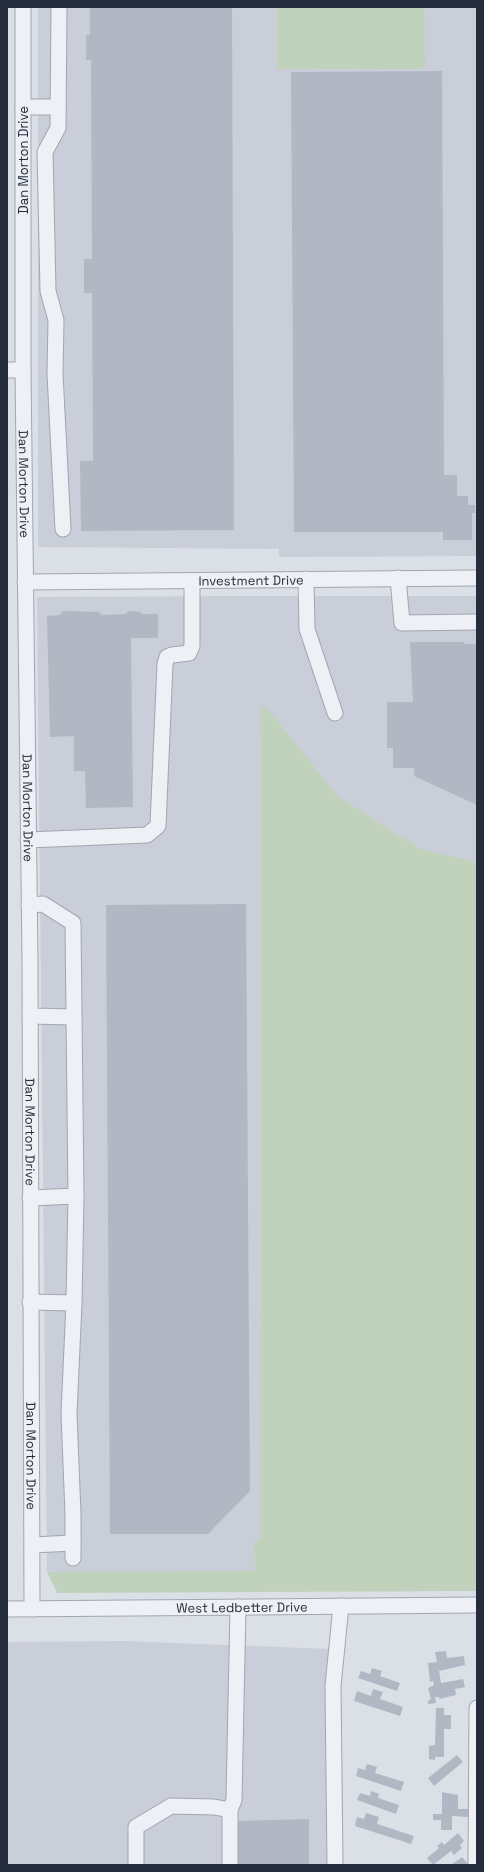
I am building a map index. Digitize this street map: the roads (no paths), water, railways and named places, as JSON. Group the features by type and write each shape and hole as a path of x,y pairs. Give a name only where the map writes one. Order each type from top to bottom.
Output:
{"street":[{"name":"Dan Morton Drive","path":"23,7 23,370 30,1016 32,1608"},
{"path":"59,7 58,128 45,152 48,291 56,320 55,374 63,529"},
{"path":"23,107 58,107"},
{"path":"23,153 45,152"},
{"path":"23,260 47,261"},
{"path":"7,370 23,370"},
{"path":"398,578 402,623 477,622"},
{"name":"Investment Drive","path":"25,582 477,578"},
{"path":"306,579 307,629 335,714"},
{"path":"28,840 147,835 158,826 165,664 167,657 189,653 192,646 192,581"},
{"path":"29,904 43,904 73,922 76,1196 74,1303 69,1414 73,1550 32,1545"},
{"path":"30,1016 74,1017"},
{"path":"30,1198 76,1196"},
{"path":"30,1302 74,1303"},
{"name":"West Ledbetter Drive","path":"7,1609 477,1605"},
{"path":"335,1865 333,1686 341,1606"},
{"path":"230,1865 230,1810 234,1800 238,1607"},
{"path":"476,1865 477,1708"},
{"path":"136,1865 136,1827 171,1806 214,1807 230,1810"}]}
